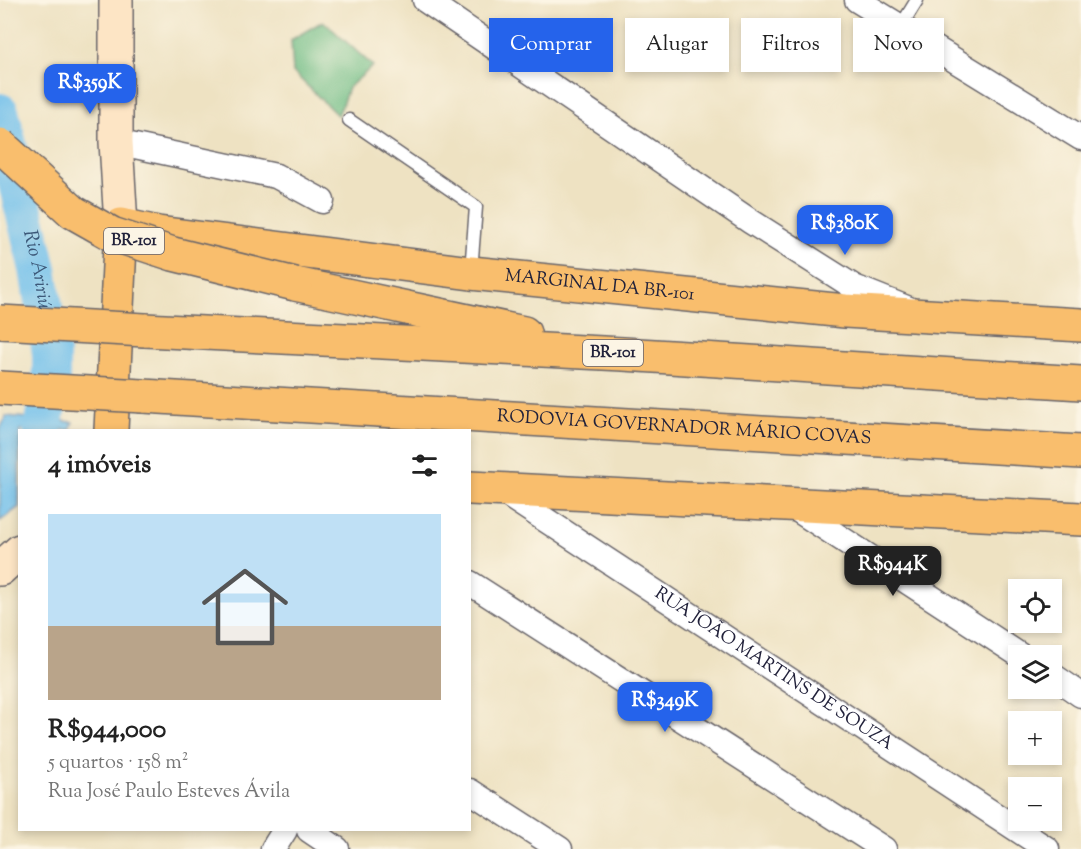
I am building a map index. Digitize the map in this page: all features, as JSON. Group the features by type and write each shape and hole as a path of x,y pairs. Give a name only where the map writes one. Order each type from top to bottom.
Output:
{"main road":[{"name":"BR-101","path":"0,145 73,212 112,234 173,254 295,284 623,354"},
{"name":"MARGINAL DA BR-101","path":"121,225 158,233 471,273 845,311 1081,324"},
{"path":"111,429 121,225"},
{"name":"BR-101","path":"0,322 623,354 1081,383"},
{"name":"RODOVIA GOVERNADOR MÁRIO COVAS","path":"0,388 1081,452"},
{"path":"484,489 1081,519"}],"street":[{"path":"116,0 116,142 121,225"},
{"path":"425,0 750,221 854,286 927,316"},
{"path":"857,0 887,18"},
{"path":"944,53 1081,138"},
{"path":"116,142 276,176 322,201"},
{"name":"RUA JOÃO MARTINS DE SOUZA","path":"484,489 1047,849"},
{"path":"788,504 1008,648"},
{"path":"0,569 18,553"},
{"path":"471,583 527,622 884,849"},
{"path":"1062,682 1081,695"},
{"path":"471,791 560,849"},
{"path":"273,849 284,831"},
{"path":"310,831 337,849"}],"lane":[{"path":"906,18 917,0"},
{"path":"349,120 476,207 471,273"}],"green space":[{"path":"323,21 373,66 348,88 338,116 293,72 291,40"}],"water":[{"path":"6,416 73,422 70,429 18,429 18,508 0,521 0,429"}],"waterway":[{"name":"Rio Aririú","path":"0,112 38,269 51,354 51,390 42,429"}]}
